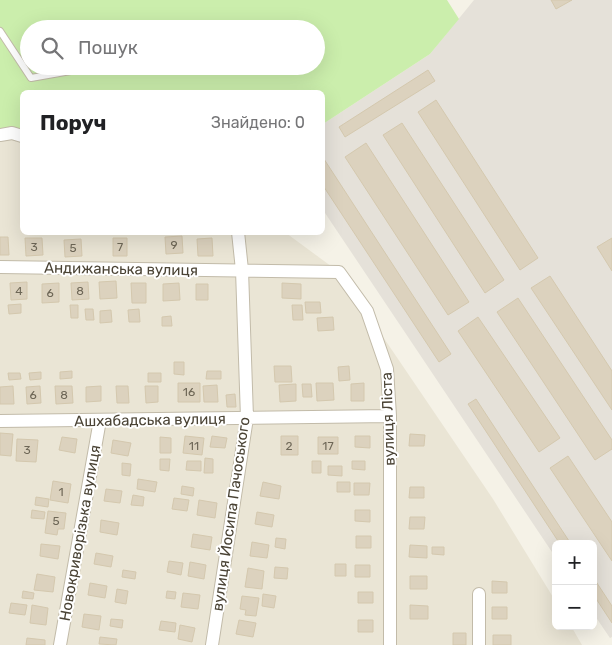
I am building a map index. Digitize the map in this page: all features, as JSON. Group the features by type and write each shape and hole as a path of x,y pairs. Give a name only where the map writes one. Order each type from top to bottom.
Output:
{"street":[{"path":"0,136 12,133 20,135"},
{"name":"вулиця Йосипа Пачоського","path":"212,645 247,418 242,270 238,235"},
{"name":"Андижанська вулиця","path":"0,267 242,270"},
{"name":"вулиця Ліста","path":"242,270 339,272 367,311 387,369 390,416 390,645"},
{"name":"Ашхабадська вулиця","path":"0,420 390,416"},
{"name":"Новокриворізька вулиця","path":"60,645 100,420"},
{"path":"479,594 479,645"}],"lane":[{"path":"0,31 20,60"},
{"path":"30,75 32,78 49,75"}],"shaded area":[{"path":"474,0 612,0 612,637 610,638 597,619 597,540 552,540 552,552 325,213 325,123 430,54"},
{"path":"0,135 20,136 20,235 289,235 339,272 493,499 552,595 552,630 573,630 582,645 0,645"}],"green space":[{"path":"0,0 447,0 459,19 430,54 325,123 325,90 20,90 20,136 0,135"}],"building":[{"path":"551,0 572,0 556,9"},
{"path":"428,70 435,81 345,137 339,127"},
{"path":"436,100 538,258 520,270 418,112"},
{"path":"402,123 504,280 485,293 383,135"},
{"path":"366,143 469,302 448,315 345,157"},
{"path":"325,161 451,354 439,362 325,189"},
{"path":"182,236 183,253 166,254 165,237"},
{"path":"0,237 8,237 9,255 0,255"},
{"path":"25,238 42,238 43,255 26,256"},
{"path":"113,238 127,238 127,256 113,256"},
{"path":"212,238 213,256 198,256 197,239"},
{"path":"612,238 612,271 597,247"},
{"path":"81,239 82,256 65,257 64,240"},
{"path":"550,276 612,371 612,410 531,288"},
{"path":"116,281 117,298 100,299 99,282"},
{"path":"27,282 27,299 11,300 10,283"},
{"path":"88,282 89,299 72,300 71,283"},
{"path":"59,283 59,302 42,303 42,284"},
{"path":"131,283 146,283 146,303 132,303"},
{"path":"179,283 180,300 163,301 163,284"},
{"path":"282,283 301,284 301,299 282,298"},
{"path":"196,284 208,284 208,300 196,300"},
{"path":"518,298 612,440 612,449 595,460 497,312"},
{"path":"305,302 320,302 321,313 306,313"},
{"path":"21,304 21,313 9,314 8,305"},
{"path":"70,305 78,305 78,318 71,318"},
{"path":"292,305 302,305 303,320 293,320"},
{"path":"85,309 93,309 94,320 86,320"},
{"path":"139,309 140,322 129,322 128,310"},
{"path":"111,310 112,322 100,323 100,311"},
{"path":"171,316 172,326 162,326 162,317"},
{"path":"333,317 334,330 318,331 317,318"},
{"path":"478,317 560,438 539,452 458,331"},
{"path":"174,362 184,362 184,375 174,374"},
{"path":"274,366 291,366 292,382 275,382"},
{"path":"349,366 350,380 339,381 338,367"},
{"path":"72,371 72,378 60,379 60,372"},
{"path":"207,371 221,371 221,379 206,379"},
{"path":"41,372 41,379 30,380 29,373"},
{"path":"8,373 20,373 21,379 9,380"},
{"path":"148,373 161,373 161,382 148,382"},
{"path":"178,383 200,383 200,402 178,402"},
{"path":"316,383 333,383 334,400 317,401"},
{"path":"364,383 364,401 351,401 351,384"},
{"path":"296,384 296,401 280,402 279,385"},
{"path":"302,384 311,384 312,397 303,397"},
{"path":"217,385 218,402 204,402 203,386"},
{"path":"13,386 14,404 0,404 0,387"},
{"path":"40,386 41,403 27,404 26,387"},
{"path":"55,386 72,386 73,403 56,404"},
{"path":"101,386 101,401 86,402 86,387"},
{"path":"116,386 128,386 129,403 117,403"},
{"path":"145,386 158,386 158,402 146,403"},
{"path":"235,394 236,407 227,407 226,395"},
{"path":"476,399 568,540 557,540 468,404"},
{"path":"0,433 13,434 11,456 0,455"},
{"path":"410,434 425,435 424,446 409,446"},
{"path":"185,436 204,438 202,455 183,453"},
{"path":"212,436 227,438 225,448 210,447"},
{"path":"281,436 298,436 298,455 281,455"},
{"path":"355,436 370,436 370,448 355,447"},
{"path":"62,437 77,439 75,453 59,450"},
{"path":"160,437 171,438 171,453 160,453"},
{"path":"318,437 338,437 338,454 318,454"},
{"path":"17,439 38,440 36,462 16,461"},
{"path":"113,440 131,443 128,456 111,453"},
{"path":"568,456 612,522 612,561 550,468"},
{"path":"205,458 213,459 213,473 204,473"},
{"path":"160,459 170,459 169,471 160,470"},
{"path":"187,461 201,461 201,471 186,470"},
{"path":"312,461 321,461 321,473 312,473"},
{"path":"352,461 365,461 365,470 352,469"},
{"path":"122,463 131,464 130,476 122,475"},
{"path":"328,466 342,466 342,476 328,475"},
{"path":"138,479 157,482 155,492 137,489"},
{"path":"53,481 71,484 68,503 50,500"},
{"path":"263,482 281,486 279,499 260,496"},
{"path":"337,482 350,482 350,492 337,492"},
{"path":"354,483 370,483 369,495 354,495"},
{"path":"182,486 194,488 193,496 181,494"},
{"path":"410,487 424,487 424,498 409,498"},
{"path":"106,489 122,491 120,503 104,501"},
{"path":"133,495 144,497 143,506 131,505"},
{"path":"36,497 49,499 48,507 35,505"},
{"path":"174,498 189,500 187,511 172,509"},
{"path":"199,500 217,503 215,518 197,515"},
{"path":"32,510 45,512 44,519 31,518"},
{"path":"355,510 370,510 370,522 355,521"},
{"path":"48,511 66,513 64,529 58,529 57,535 45,533"},
{"path":"257,512 274,515 272,527 255,524"},
{"path":"410,517 425,517 424,529 409,529"},
{"path":"101,520 119,523 117,535 100,532"},
{"path":"193,534 212,537 210,550 191,547"},
{"path":"356,536 371,536 371,548 356,548"},
{"path":"276,538 286,539 285,549 275,547"},
{"path":"252,542 269,545 267,558 250,556"},
{"path":"41,544 60,546 58,559 40,556"},
{"path":"410,545 427,546 427,558 409,557"},
{"path":"432,547 444,547 444,555 432,554"},
{"path":"96,553 113,556 111,567 94,564"},
{"path":"169,561 183,563 181,575 167,572"},
{"path":"190,562 206,565 204,579 188,576"},
{"path":"335,564 346,564 346,576 335,576"},
{"path":"355,565 370,565 370,577 355,577"},
{"path":"275,567 288,568 287,579 274,578"},
{"path":"248,568 264,571 262,589 245,587"},
{"path":"123,570 136,572 135,579 122,577"},
{"path":"37,574 55,577 53,592 34,590"},
{"path":"410,576 427,576 427,589 410,589"},
{"path":"492,581 507,582 507,593 492,593"},
{"path":"90,583 107,586 105,598 88,595"},
{"path":"597,583 612,606 612,623 597,600"},
{"path":"117,589 128,591 126,604 115,602"},
{"path":"23,591 34,593 33,599 22,598"},
{"path":"167,591 176,592 175,599 166,598"},
{"path":"358,592 373,592 373,603 358,603"},
{"path":"183,593 200,595 198,609 181,607"},
{"path":"263,594 276,596 274,608 262,606"},
{"path":"242,596 259,598 256,616 245,615 246,610 240,609"},
{"path":"11,603 27,605 25,615 9,613"},
{"path":"32,605 48,608 46,625 30,623"},
{"path":"410,605 428,606 428,619 410,619"},
{"path":"492,607 507,607 507,619 492,619"},
{"path":"84,614 101,616 99,630 82,627"},
{"path":"111,619 123,620 122,628 110,626"},
{"path":"239,620 256,623 253,637 236,634"},
{"path":"358,620 373,620 373,632 358,632"},
{"path":"161,621 176,623 175,632 159,630"},
{"path":"180,625 195,628 192,642 178,639"},
{"path":"453,633 466,633 466,645 453,645"},
{"path":"493,635 511,635 511,645 493,645"},
{"path":"100,637 117,639 116,645 99,644"},
{"path":"27,638 45,640 45,645 26,645"}]}
